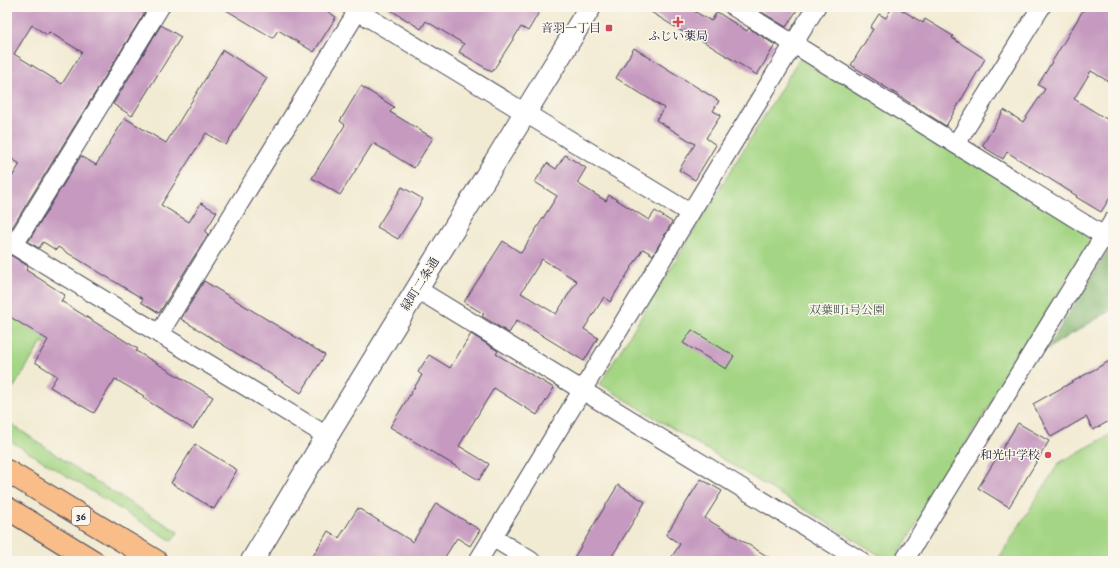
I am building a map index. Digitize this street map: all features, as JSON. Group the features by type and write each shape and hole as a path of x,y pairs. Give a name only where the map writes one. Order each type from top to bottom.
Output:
{"highway":[{"name":"36","path":"7,471 156,561"},
{"path":"7,508 93,561"}],"street":[{"path":"160,7 10,243 327,436"},
{"name":"緑町二条通","path":"252,561 590,7"},
{"path":"734,7 956,144 1108,228 904,561"},
{"path":"478,561 816,7"},
{"path":"956,144 1041,7"},
{"path":"159,334 356,8 690,213"},
{"path":"417,289 861,561"},
{"path":"492,537 531,561"}],"green space":[{"name":"双葉町1号公園","path":"801,56 1094,235 894,561 889,561 600,384"},
{"path":"1108,250 1113,252 1113,309 1047,349"},
{"path":"21,284 61,354 42,342 14,387 7,383 7,306"},
{"path":"7,421 93,480 178,532 172,541 7,439"},
{"path":"1113,433 1113,561 997,561 1059,463"}],"building":[{"path":"7,7 148,7 10,231 7,231 7,185 20,164 7,156","holes":["32,25 47,35 49,32 82,52 62,84 14,54"]},
{"path":"221,7 321,7 336,17 314,52 278,30 273,38"},
{"path":"386,7 542,7 528,31 521,27 492,72 459,52 464,44 426,21 421,29"},
{"path":"643,7 687,7 711,21 717,12 747,31 749,28 775,45 757,75 685,30 683,32"},
{"path":"762,7 799,7 786,27 760,11"},
{"path":"892,7 897,7 923,23 925,19 953,36 952,38 985,59 946,126 851,65 873,29 870,28 879,14 886,18"},
{"path":"1085,7 1113,7 1113,84 1091,71 1074,99 1113,123 1113,193 1101,212 1007,152 1003,159 982,146 1004,110 1023,122 1045,89 1038,85"},
{"path":"161,25 181,37 132,116 113,104"},
{"path":"634,48 719,101 713,111 721,115 706,138 716,145 695,180 679,170 695,144 656,120 664,108 616,78"},
{"path":"223,50 267,78 226,145 206,133 161,205 189,222 201,203 217,212 205,232 208,234 159,313 141,302 143,299 58,247 56,250 43,242 39,248 28,242 81,156 96,165 125,118 166,143"},
{"path":"361,86 394,107 390,112 433,138 414,168 373,143 340,195 312,178 345,125 340,121"},
{"path":"565,155 586,168 577,183 606,201 609,195 649,220 655,211 672,222 653,255 643,249 610,302 604,297 584,329 598,338 584,361 517,320 509,333 482,316 484,314 464,302 503,241 521,253 557,196 535,182 547,163 556,169","holes":["542,259 577,281 556,314 521,293"]},
{"path":"402,187 423,199 398,239 377,227"},
{"path":"7,253 28,266 26,270 65,295 61,301 138,349 136,351 213,397 193,429 143,398 144,396 115,379 94,413 50,387 57,376 35,362 48,340 7,315"},
{"path":"204,281 325,355 301,393 181,319"},
{"path":"692,330 734,356 726,369 683,343"},
{"path":"471,334 498,351 496,354 554,388 537,415 494,388 459,446 489,464 479,480 390,427 422,375 418,372 429,355 450,368"},
{"path":"1113,359 1113,419 1093,430 1086,417 1051,437 1033,404"},
{"path":"1018,423 1049,441 1009,507 978,488"},
{"path":"195,444 237,470 214,509 171,483"},
{"path":"701,479 722,491 705,518 775,561 669,561 680,544 666,535"},
{"path":"618,485 645,502 619,545 609,561 572,561"},
{"path":"436,503 480,530 470,546 457,538 443,560 444,561 310,561 328,531 339,538 358,508 413,542"}],"place":[{"name":"ふじい薬局","path":"678,22"},
{"name":"音羽一丁目","path":"609,28"},
{"name":"和光中学校","path":"1048,455"}]}
